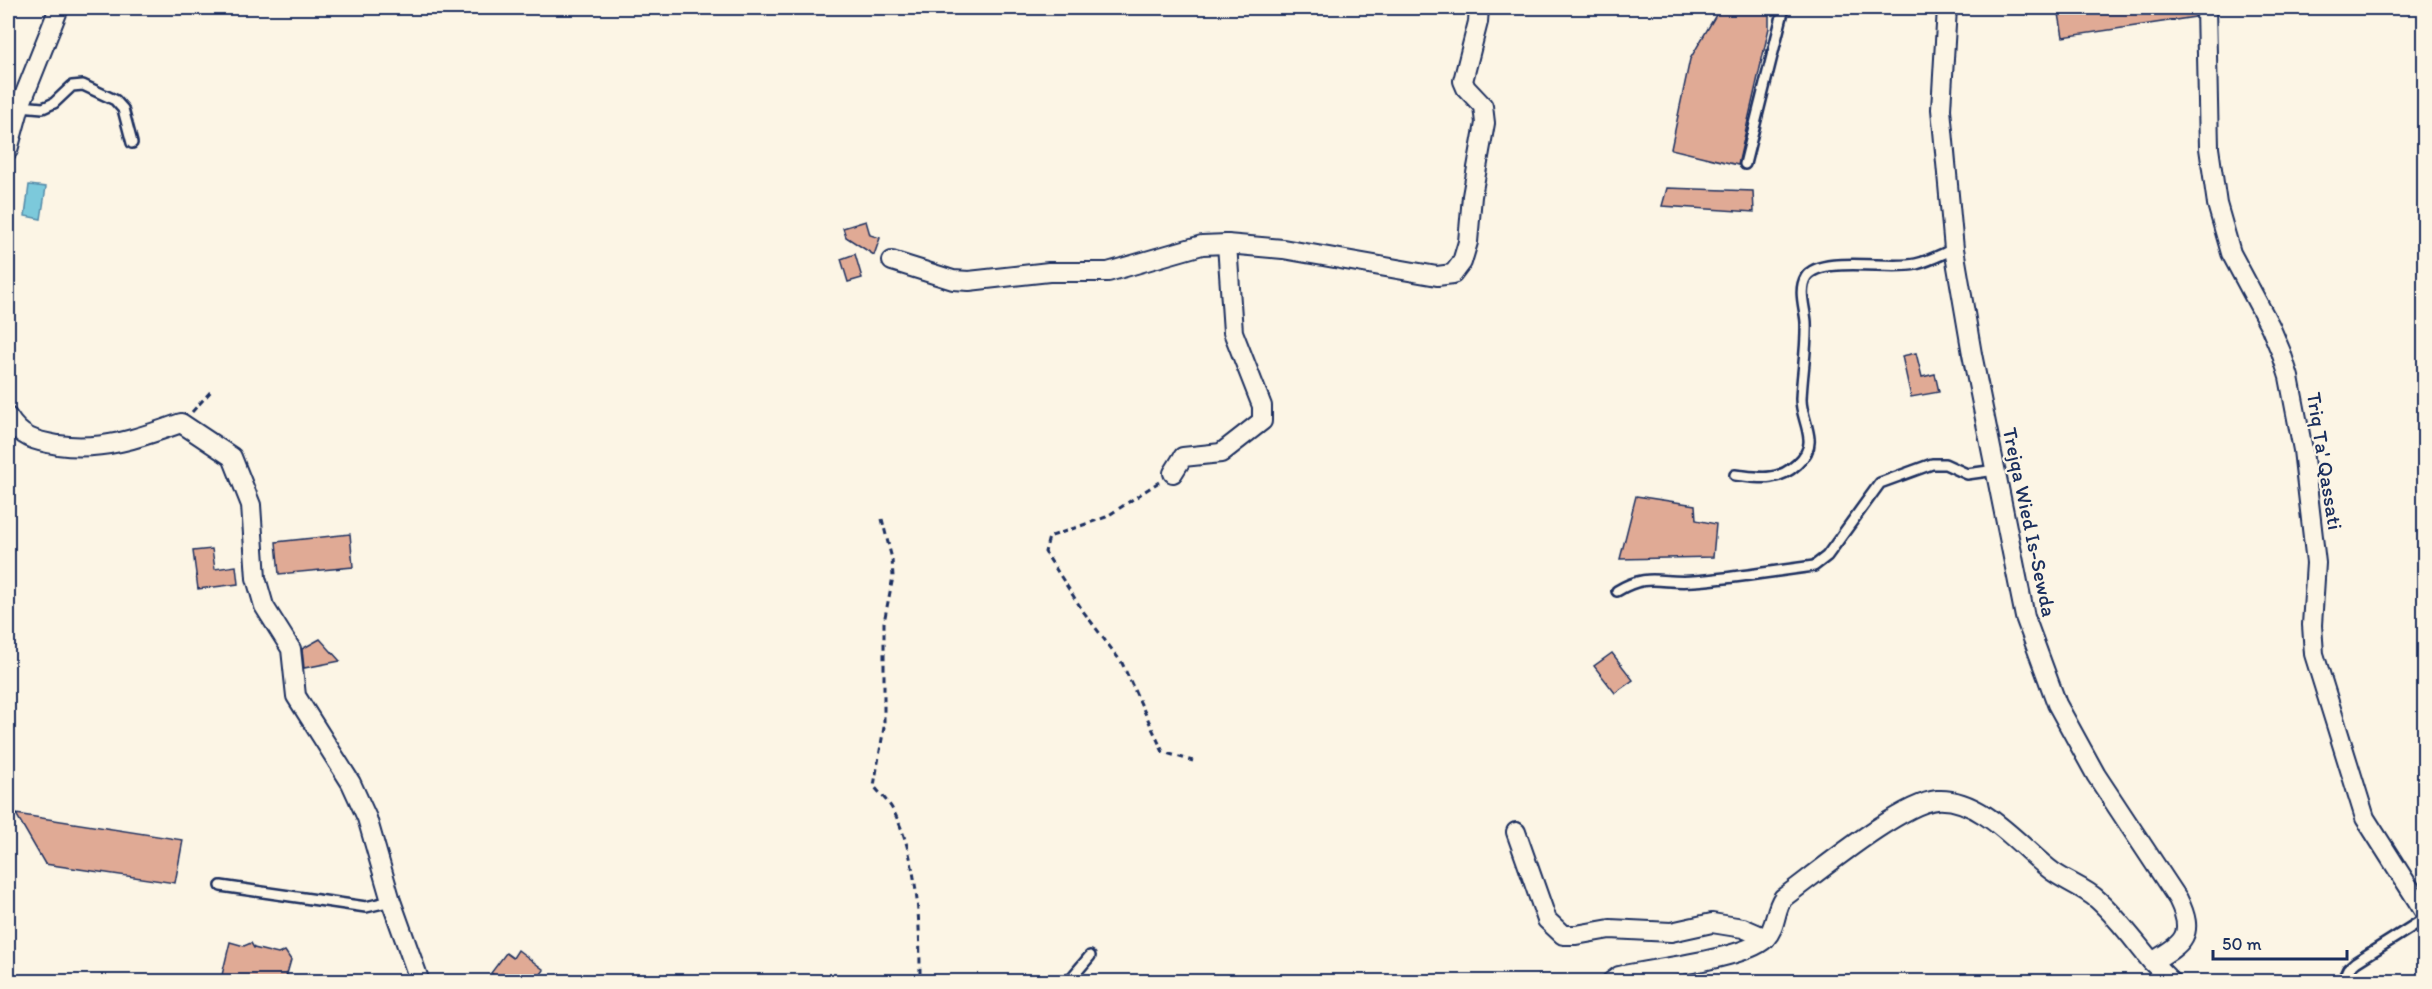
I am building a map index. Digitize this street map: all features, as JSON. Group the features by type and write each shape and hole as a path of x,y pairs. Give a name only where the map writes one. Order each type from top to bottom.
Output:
{"street":[{"path":"8,150 20,106 59,8"},
{"path":"892,261 961,281 1062,272 1108,272 1202,245 1227,244 1283,249 1437,276 1453,274 1459,269 1468,242 1472,196 1485,123 1483,106 1466,88 1463,81 1478,22 1479,8"},
{"name":"Trejqa Wied Is-Sewda","path":"1947,8 1941,109 1954,249 2025,617 2045,677 2096,775 2185,913 2187,932 2180,945 2152,962"},
{"name":"Triq Ta' Qassati","path":"2206,8 2209,148 2217,204 2231,253 2270,326 2281,352 2303,450 2316,563 2312,625 2314,654 2365,818 2424,911"},
{"path":"1173,473 1183,457 1221,453 1262,421 1263,406 1235,340 1227,244"},
{"path":"8,417 15,429 32,441 80,448 125,443 181,423 232,457 251,505 256,578 264,606 291,649 296,696 351,783 367,818 391,901 420,981"},
{"path":"1611,981 1619,976 1736,952 1756,945 1766,938 1775,922 1776,908 1783,898 1894,818 1916,806 1938,800 1957,803 2006,829 2049,869 2099,900 2152,962 2172,981"},
{"path":"1516,832 1547,920 1563,935 1576,935 1610,928 1671,933 1712,923 1743,928 1766,938"}],"lane":[{"path":"1745,164 1784,8"},
{"path":"20,106 44,108 54,103 72,86 89,87 116,100 127,120 132,143"},
{"path":"1735,475 1771,477 1785,473 1808,452 1809,439 1802,414 1801,399 1807,350 1802,290 1806,276 1816,268 1831,265 1892,267 1916,264 1954,249"},
{"path":"1617,591 1632,582 1646,578 1693,581 1815,566 1827,556 1880,483 1932,464 1945,464 1967,474 1996,470"},
{"path":"221,886 366,907 391,901"},
{"path":"2342,981 2348,969 2356,962 2424,919"},
{"path":"1068,981 1090,956"}],"path":[{"path":"181,423 213,389"},
{"path":"1173,473 1107,517 1049,537 1045,552 1083,611 1122,663 1162,752 1193,761"},
{"path":"882,519 892,560 893,577 884,622 884,727 874,786 893,810 908,855 918,914 920,981"}],"water":[{"path":"29,185 46,187 41,219 25,216"}],"building":[{"path":"1720,8 1769,8 1769,28 1738,165 1671,149 1690,59"},
{"path":"2058,8 2195,8 2195,17 2063,37"},
{"path":"1667,188 1753,191 1754,212 1662,206"},
{"path":"866,221 870,235 880,238 874,255 846,237 843,228"},
{"path":"855,254 862,278 848,282 841,259"},
{"path":"1916,353 1922,377 1935,374 1939,392 1911,397 1902,356"},
{"path":"1636,496 1695,505 1696,520 1716,524 1713,557 1620,559"},
{"path":"350,534 353,567 279,574 276,542"},
{"path":"212,549 215,569 236,566 238,584 198,589 193,551"},
{"path":"320,639 340,661 304,668 302,649"},
{"path":"1612,653 1633,680 1615,693 1594,666"},
{"path":"16,814 183,840 175,883 45,864"},
{"path":"230,942 244,946 251,943 254,948 278,954 285,951 291,960 285,981 247,981 222,975"},
{"path":"518,950 544,970 536,981 502,981 491,973 506,953 513,958"}]}
